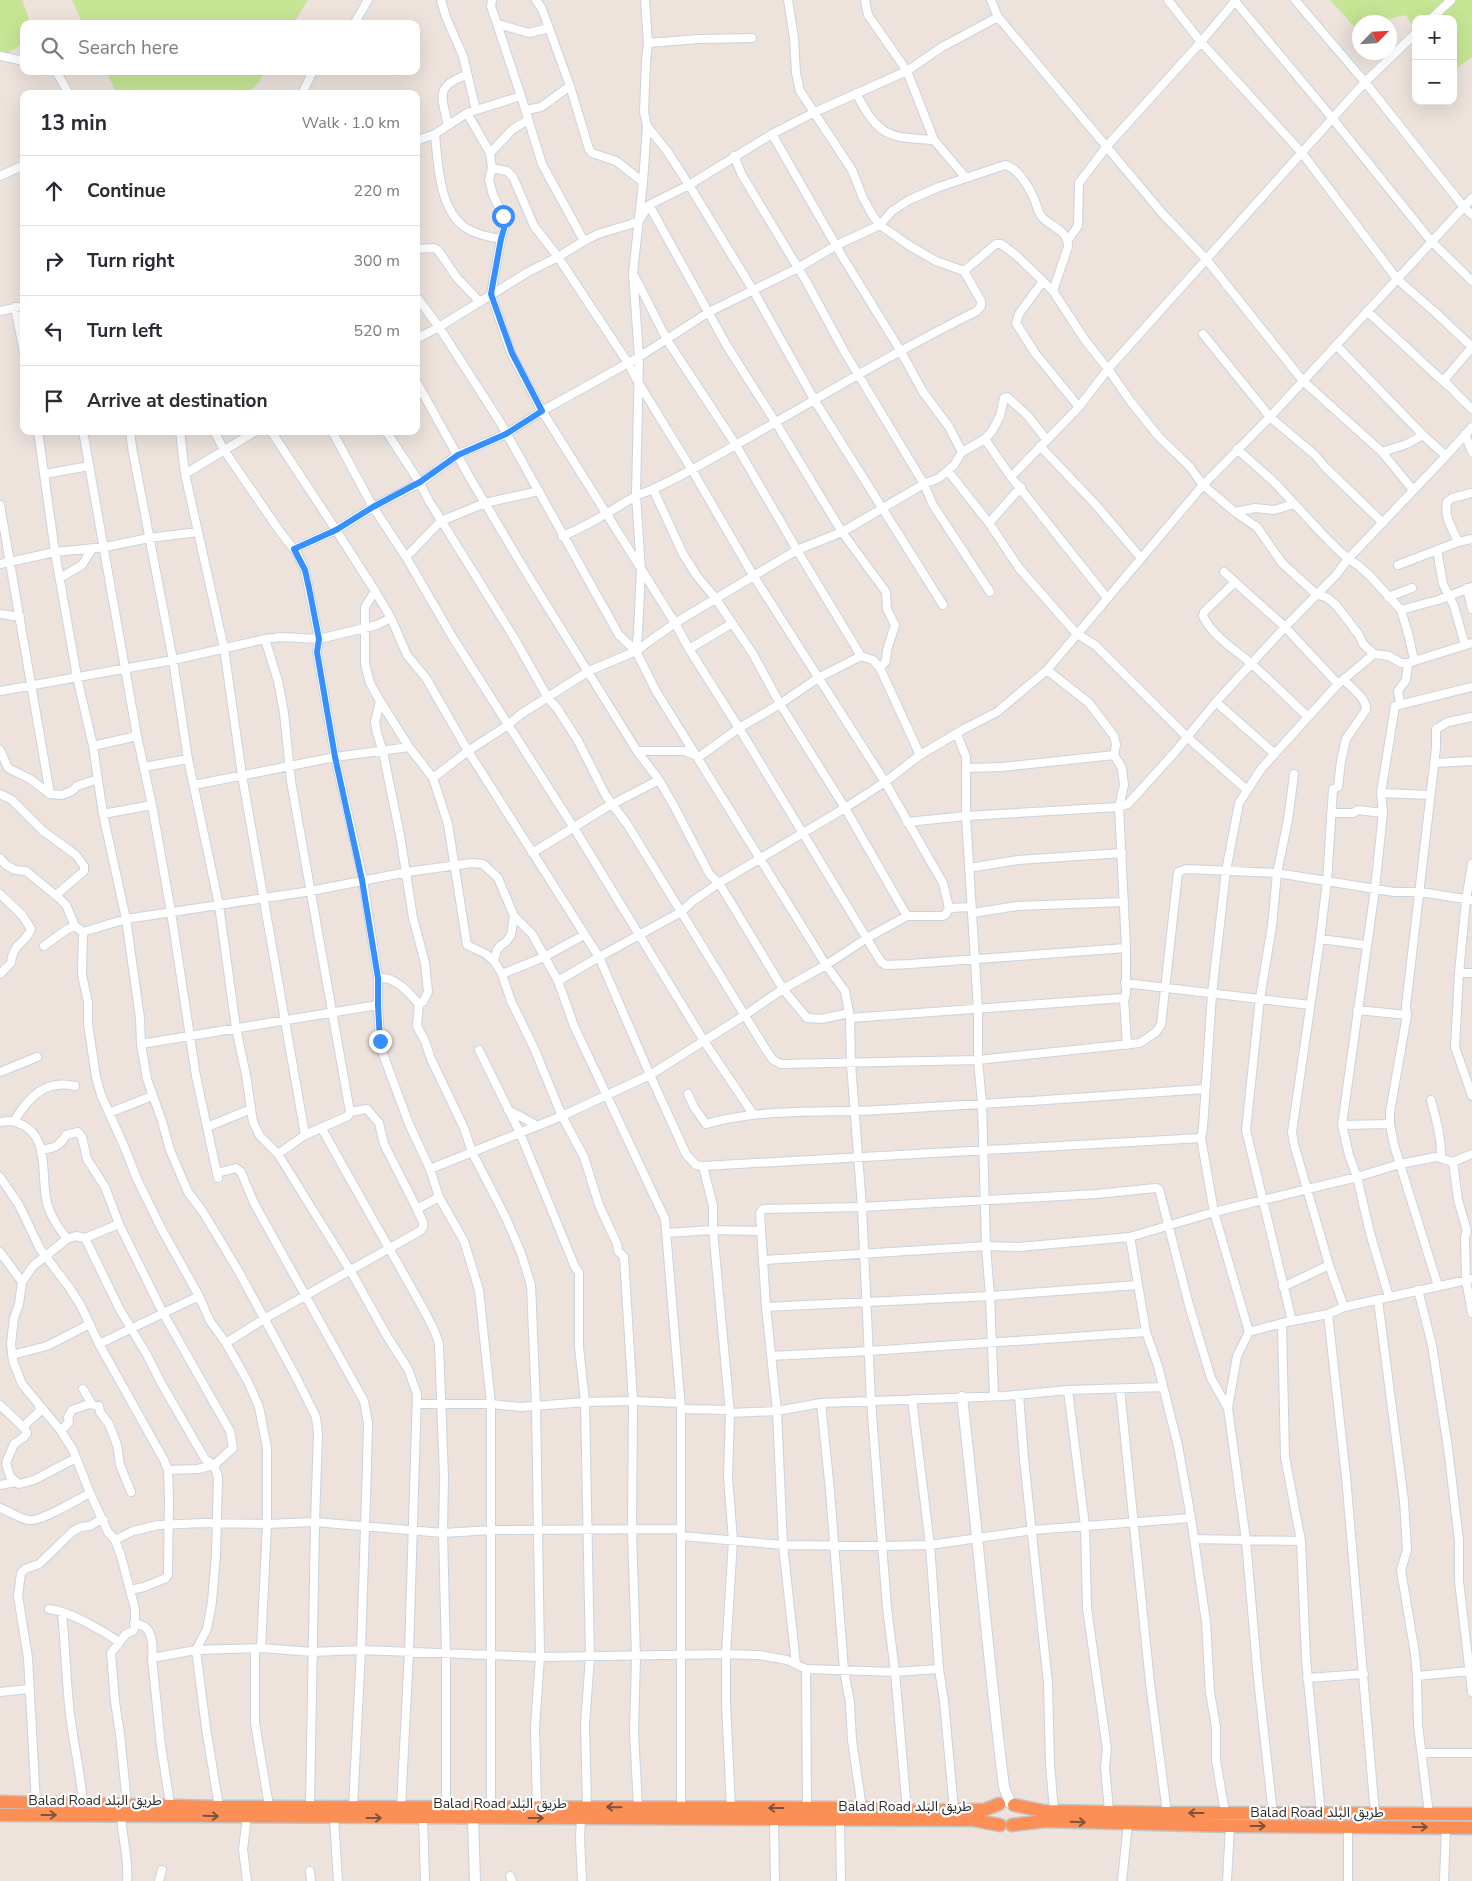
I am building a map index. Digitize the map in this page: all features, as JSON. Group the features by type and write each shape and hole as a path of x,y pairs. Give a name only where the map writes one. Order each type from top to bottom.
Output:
{"highway":[{"name":"Balad Road طريق البلد","path":"0,1802 83,1805 124,1810 246,1817 334,1818 473,1818 638,1807 862,1808 907,1811 984,1810 1006,1804 1054,1811 1225,1814 1472,1814"},
{"name":"Balad Road طريق البلد","path":"0,1815 124,1810 170,1804 353,1807 537,1806 584,1812 774,1820 973,1820 1006,1825 1045,1821 1230,1826 1472,1828"},
{"path":"1006,1804 1018,1815 1018,1819 1006,1825 995,1818 994,1814 1006,1804"}],"street":[{"path":"356,20 368,0"},
{"path":"442,0 446,17 463,56 471,111 490,152 492,168 489,180 505,225 491,294 512,353 542,411 675,623 689,649 881,962 886,965 974,960 1126,948"},
{"path":"536,0 542,9 570,86 589,149 592,153 616,161 643,182"},
{"path":"636,651 641,570 636,496 639,357 632,273 643,182 646,126 646,61 648,43 645,0"},
{"path":"562,536 580,529 636,496 692,470 815,401 900,350 977,311 981,306 981,300 964,271 936,261 910,246 880,225 873,216 863,198 852,170 800,91 796,73 794,38 788,0"},
{"path":"865,0 868,15 906,71 934,140 966,178"},
{"path":"991,0 998,17 1162,213 1206,259 1302,381 1382,452 1414,490"},
{"path":"1168,0 1201,42 1302,153 1396,279 1436,312 1472,347 1446,377 1446,385"},
{"path":"1068,240 1078,226 1079,183 1107,146 1201,42 1235,0 1333,118 1431,241 1472,281"},
{"path":"1295,0 1365,82 1472,216"},
{"path":"1435,15 1451,0"},
{"path":"490,2 542,164 584,241"},
{"path":"420,337 528,272 584,241 598,234 638,222 649,205 689,185 772,134 815,112 906,71 942,47 998,17"},
{"path":"498,24 529,33 549,28"},
{"path":"648,43 752,38"},
{"path":"1011,477 1079,407 1108,369 1365,82 1412,38"},
{"path":"0,56 20,60"},
{"path":"58,75 67,90"},
{"path":"304,90 311,75"},
{"path":"448,126 442,92 445,86 455,79 467,75"},
{"path":"526,110 541,107 570,86"},
{"path":"856,93 866,111 881,130 899,138 934,140"},
{"path":"420,139 435,134 471,111 521,96"},
{"path":"490,152 513,129 528,120"},
{"path":"646,126 689,185 753,290 815,401 944,605"},
{"path":"435,134 443,195 452,214 460,223 473,232 501,239"},
{"path":"772,134 923,392 949,427 962,452"},
{"path":"734,156 742,175 924,484 933,506 990,592"},
{"path":"294,549 336,530 373,507 420,482 458,455 506,434 542,411 639,357 709,312 880,225 892,211 909,200 966,178 1006,165 1011,166 1022,179 1042,217 1064,232 1068,240 1068,247 1053,291"},
{"path":"0,176 20,167"},
{"path":"430,1169 520,1134 650,1075 783,989 826,965 867,938 907,916 943,916 949,908 942,883 885,782 753,575 628,363 558,257 534,226 513,177 508,171 492,168"},
{"path":"558,981 682,912 693,901 718,883 845,808 885,782 920,755 1003,708 1047,670 1076,633 1203,485 1270,417 1472,198"},
{"path":"649,205 727,346 842,532 886,592 887,609 895,625 887,650 886,661 880,668"},
{"path":"964,271 991,246 1001,244 1017,256 1053,291 1085,340 1159,437 1190,467 1203,485 1235,512 1257,527 1282,563 1316,594 1328,598 1336,605 1359,635 1363,644 1374,654 1385,655 1401,663 1411,662 1469,644 1448,595 1440,570 1437,550"},
{"path":"420,249 434,248 438,250 457,278 480,302"},
{"path":"632,273 667,340 736,445 861,656 873,660 880,668 920,755"},
{"path":"1043,281 1018,314 1016,323 1035,353 1079,407"},
{"path":"420,301 439,327 506,434 619,635 636,651 656,691 826,965 845,991 849,1015 862,1207 872,1401 886,1608 895,1672 907,1811"},
{"path":"0,311 20,307"},
{"path":"1367,311 1472,409"},
{"path":"1203,334 1270,417 1315,455 1383,523"},
{"path":"1336,345 1423,436 1446,456"},
{"path":"420,387 486,503 637,751 658,780 710,875 718,883 783,989 807,1018 821,1019 849,1015 978,1009 1124,998"},
{"path":"433,778 521,714 589,671 636,651 675,623 797,550 842,532 924,484 939,478 954,465 962,452 985,439 992,431 1000,416 1004,398 1007,397 1028,416 1046,439"},
{"path":"907,822 966,816 1119,807 1128,804 1216,702 1472,427"},
{"path":"1465,434 1472,452"},
{"path":"39,435 55,552 77,677 92,746 103,814 126,919 147,1079 170,1150 188,1192 203,1212 239,1272 316,1417 318,1434 314,1522 310,1806"},
{"path":"85,435 171,912 190,1037 217,1176 236,1168 241,1172 254,1203 364,1401 368,1423 361,1650 353,1807"},
{"path":"130,435 173,660 188,759 219,905 236,1028 253,1122 260,1136 278,1154 350,1270 408,1369 417,1394 411,1531 409,1652 401,1807"},
{"path":"180,435 185,474 224,648 242,775 305,1136"},
{"path":"216,435 224,450 294,549 305,570 319,639 317,652 335,757 362,880 378,978 380,1041 383,1054 409,1124 430,1169 440,1197 464,1241 479,1290 490,1404 492,1530 491,1806"},
{"path":"185,474 249,435"},
{"path":"274,435 375,591 391,618 407,655 426,678 468,751 599,957 686,1154 696,1165 858,1158 1200,1138"},
{"path":"334,435 373,507 406,557 453,638 574,828 704,1041 753,1114"},
{"path":"389,435 420,482 548,698 557,708 578,741 606,796 627,824 763,1045 774,1060 781,1064 978,1060 1140,1043 1156,1032 1161,1025 1178,872 1186,869 1277,873 1394,892 1420,892 1469,900"},
{"path":"1382,452 1407,444 1423,436"},
{"path":"985,439 1011,477 1021,487 1107,598"},
{"path":"1040,446 1096,505 1141,558"},
{"path":"1237,449 1274,482 1348,559 1371,577 1401,610 1409,637 1411,662 1406,680 1398,690 1400,704"},
{"path":"45,474 89,466"},
{"path":"948,471 989,523 1019,568 1076,633 1095,644 1187,737 1246,790"},
{"path":"989,523 1021,487"},
{"path":"653,489 683,554 697,576 716,598 731,624 753,654 780,704 845,808 907,916"},
{"path":"406,557 441,520 486,503 539,491"},
{"path":"1458,542 1447,520 1445,512 1446,502 1452,498 1472,493"},
{"path":"1235,512 1255,508 1274,510 1294,504"},
{"path":"0,505 50,794"},
{"path":"0,564 55,552 105,547 149,538 198,532"},
{"path":"1398,565 1458,542 1472,539"},
{"path":"60,578 82,565 92,548"},
{"path":"1224,572 1285,627 1341,682 1363,700 1366,705 1366,710 1346,739 1338,787 1333,789 1327,880 1320,939 1292,1132 1329,1265 1344,1308"},
{"path":"1235,582 1203,616 1206,622 1231,648 1252,664 1308,717"},
{"path":"1388,597 1412,588"},
{"path":"1401,610 1430,603 1469,588 1472,609"},
{"path":"375,591 365,607 366,664 370,683 409,747 433,778 448,824 467,944 486,954 494,961 502,974 511,1001 534,1048 562,1116 584,1157 618,1251 624,1257 633,1401 632,1530 636,1657 634,1732 638,1807"},
{"path":"0,614 20,617"},
{"path":"0,691 173,660 265,639 282,637 319,639 365,628 391,618"},
{"path":"689,649 731,624"},
{"path":"265,639 278,680 284,713 289,766 350,1112"},
{"path":"1273,1814 1258,1678 1246,1540 1228,1408 1237,1356 1248,1332 1214,1212 1200,1138 1203,1128 1212,994 1226,871 1239,803 1262,769 1308,717 1341,682 1374,654"},
{"path":"698,757 739,728 780,704 818,678 861,656"},
{"path":"1047,670 1089,703 1114,736 1116,745 1114,755 1122,768 1124,784 1119,807 1126,948 1126,993 1124,998 1128,1045"},
{"path":"1389,1297 1342,1126 1374,889 1383,813 1382,793 1395,708 1400,704 1472,688"},
{"path":"380,701 375,722 379,742 384,752 407,872 413,918 425,963 428,992 423,1002 419,1004 416,1026 425,1041 431,1059 464,1128 472,1152 506,1218 528,1272 532,1298 536,1404 540,1657 535,1728 537,1806"},
{"path":"1216,702 1275,754"},
{"path":"1438,1286 1400,1164 1390,1124 1390,1112 1407,1015 1406,1006 1435,763 1436,728 1448,722 1472,717"},
{"path":"957,734 966,757 966,816 978,1009 978,1060 982,1103 986,1246 994,1395"},
{"path":"92,746 138,736"},
{"path":"194,785 335,757 384,752 409,747"},
{"path":"0,750 8,768 30,779 50,794 62,794 72,791 77,786 98,779"},
{"path":"637,751 685,751 698,757"},
{"path":"966,768 1010,766 1114,755"},
{"path":"144,767 188,759"},
{"path":"1435,763 1472,761"},
{"path":"1292,1321 1246,1130 1260,998 1272,926 1277,873 1288,820 1294,774"},
{"path":"532,853 605,808 658,780"},
{"path":"1382,793 1430,795"},
{"path":"0,794 12,800 43,831 76,855 84,866 84,871 56,895"},
{"path":"103,814 152,805"},
{"path":"1331,813 1353,813 1358,810 1383,813"},
{"path":"970,868 1018,860 1122,853"},
{"path":"0,858 6,865 15,870 26,871 56,895 66,905 75,926 84,932"},
{"path":"84,932 126,919 311,891 407,872 456,867 472,863 483,864 498,878 514,916 532,934 558,981 574,1026 665,1219 680,1406 681,1808"},
{"path":"1472,864 1459,973 1455,1047 1472,1096"},
{"path":"0,894 22,915 31,929 13,952 12,964 0,974"},
{"path":"949,908 972,910 1017,906 1124,902"},
{"path":"494,961 497,950 511,935 514,916"},
{"path":"44,946 66,930 75,926"},
{"path":"84,932 82,975 88,1002 88,1024 98,1087 136,1179 199,1296 210,1321 226,1343 248,1382 259,1407 263,1423 267,1448 267,1524 258,1648 255,1723 269,1806"},
{"path":"502,974 544,957 584,935"},
{"path":"1320,939 1366,945"},
{"path":"1459,973 1472,973"},
{"path":"378,978 384,978 403,988 419,1004"},
{"path":"1125,983 1310,1005"},
{"path":"141,1044 378,1005"},
{"path":"1357,1010 1407,1015"},
{"path":"479,1050 520,1134 579,1273 579,1347 585,1402 590,1657 585,1725 584,1812 580,1838 582,1881"},
{"path":"0,1072 37,1057"},
{"path":"14,1121 25,1106 46,1086 63,1083 75,1086"},
{"path":"688,1094 694,1107 706,1124 753,1114 854,1111 1205,1089"},
{"path":"109,1113 152,1096"},
{"path":"1431,1100 1442,1149 1441,1158"},
{"path":"226,1343 264,1319 423,1228 423,1222 384,1144 379,1123 365,1108 350,1112 348,1116 305,1136 278,1154"},
{"path":"207,1127 251,1109"},
{"path":"508,1110 536,1126"},
{"path":"0,1122 14,1121 31,1129 35,1134 41,1149 48,1206 67,1239"},
{"path":"1342,1126 1390,1124"},
{"path":"322,1129 436,1332 439,1344 444,1478 446,1806"},
{"path":"41,1149 61,1144 66,1135 78,1132 82,1137 87,1160 105,1187 119,1224 163,1313 230,1431 233,1448 214,1465 198,1469 168,1470"},
{"path":"764,1260 986,1246 1019,1247 1130,1237 1214,1212 1357,1177 1400,1164 1436,1157 1453,1162 1472,1154"},
{"path":"1453,1162 1458,1200 1466,1231 1472,1314"},
{"path":"702,1166 713,1206 713,1230 729,1411 728,1478 733,1540 726,1654 726,1703 731,1808"},
{"path":"0,1177 19,1205 32,1234 46,1257 69,1287 133,1405 144,1421 168,1470 169,1498 166,1578 150,1586 130,1590"},
{"path":"796,1664 783,1545 777,1411 766,1307 761,1231 760,1213 763,1209 862,1207 1097,1194 1156,1188 1160,1193 1211,1378 1228,1408"},
{"path":"416,1209 440,1197"},
{"path":"119,1224 85,1238 76,1236 67,1239 33,1266 22,1282 12,1333 12,1355 22,1384 38,1406 61,1431 76,1458 108,1532 115,1540 135,1609 135,1627 126,1634 111,1653 120,1734 124,1810 122,1831 126,1858 126,1881"},
{"path":"666,1233 713,1230 761,1231"},
{"path":"1130,1237 1146,1332 1163,1387 1178,1446 1191,1518 1206,1622 1210,1692 1216,1727 1216,1760 1225,1814"},
{"path":"85,1238 130,1329 147,1355 160,1382 205,1459 214,1465 218,1477 216,1554 212,1602 207,1629 196,1650 219,1806"},
{"path":"0,1252 22,1282"},
{"path":"1283,1287 1329,1265"},
{"path":"1248,1332 1469,1279"},
{"path":"766,1307 990,1296 1138,1285"},
{"path":"1418,1290 1432,1345 1448,1448 1459,1541 1459,1581 1472,1692"},
{"path":"100,1344 199,1296"},
{"path":"1378,1300 1404,1501 1407,1550 1401,1570 1417,1676 1418,1725 1429,1814"},
{"path":"1328,1314 1346,1477 1375,1814"},
{"path":"1282,1323 1285,1457 1301,1542 1307,1678 1321,1814"},
{"path":"12,1355 47,1346 90,1324"},
{"path":"771,1356 870,1352 1146,1332"},
{"path":"417,1404 490,1404 521,1407 536,1404 633,1401 729,1411 777,1411 820,1403 1163,1387"},
{"path":"83,1389 92,1404"},
{"path":"1120,1389 1133,1522 1167,1813"},
{"path":"1068,1390 1085,1526 1087,1608 1097,1690 1107,1748 1104,1767 1109,1811"},
{"path":"1019,1395 1023,1451 1048,1683 1050,1764 1054,1811"},
{"path":"962,1397 978,1538 988,1664 1006,1804"},
{"path":"912,1399 930,1544 939,1669 944,1701 954,1810"},
{"path":"820,1403 844,1670 850,1703 852,1740 862,1808"},
{"path":"61,1431 69,1422 70,1412 92,1404 99,1406 100,1412 109,1424 117,1445 120,1465 131,1492"},
{"path":"0,1405 27,1433 14,1444 6,1464 10,1476 16,1482"},
{"path":"24,1428 40,1412 38,1406"},
{"path":"0,1485 16,1482 19,1484 34,1480 76,1458"},
{"path":"0,1508 21,1518 35,1521 90,1492"},
{"path":"115,1540 133,1531 168,1524 314,1522 443,1533 492,1530 632,1530 681,1533 783,1545 882,1546 930,1544 1033,1530 1191,1518"},
{"path":"36,1803 28,1689 28,1658 18,1596 21,1573 25,1569 39,1564 72,1532 80,1527 90,1526 101,1519 104,1520"},
{"path":"1194,1539 1301,1542"},
{"path":"49,1609 60,1610 62,1613 101,1630 119,1642"},
{"path":"62,1613 69,1706 82,1784 83,1805"},
{"path":"134,1622 145,1626 153,1646 152,1658 161,1746 170,1804"},
{"path":"152,1658 196,1650 258,1648 313,1652 361,1650 491,1657 636,1657 726,1654 759,1655 786,1660 806,1669 895,1672 939,1669"},
{"path":"806,1669 807,1808"},
{"path":"1417,1676 1469,1670"},
{"path":"1307,1678 1364,1674"},
{"path":"0,1692 28,1689"},
{"path":"1422,1753 1472,1753"},
{"path":"246,1817 243,1849 247,1881"},
{"path":"334,1818 338,1881"},
{"path":"424,1818 425,1881"},
{"path":"473,1818 475,1881"},
{"path":"774,1820 775,1881"},
{"path":"840,1821 841,1881"},
{"path":"1122,1881 1128,1823"},
{"path":"1228,1881 1230,1826"},
{"path":"1348,1827 1348,1881"},
{"path":"1444,1881 1446,1828"},
{"path":"159,1881 162,1870"},
{"path":"310,1871 311,1881"}],"green space":[{"path":"0,0 22,0 30,20 20,20 20,46 0,58"},
{"path":"72,0 308,0 296,20 81,20"},
{"path":"1330,0 1472,0 1472,57 1457,68 1457,15 1412,15 1412,25 1406,15 1397,17 1397,15 1352,15 1352,24"},
{"path":"108,75 263,75 251,90 115,90"}],"route":[{"path":"380,1041 378,978 362,880 335,757 317,652 319,639 309,588 305,570 294,549 336,530 373,507 420,482 458,455 506,434 542,411 512,353 491,294 505,225 503,216"}]}
